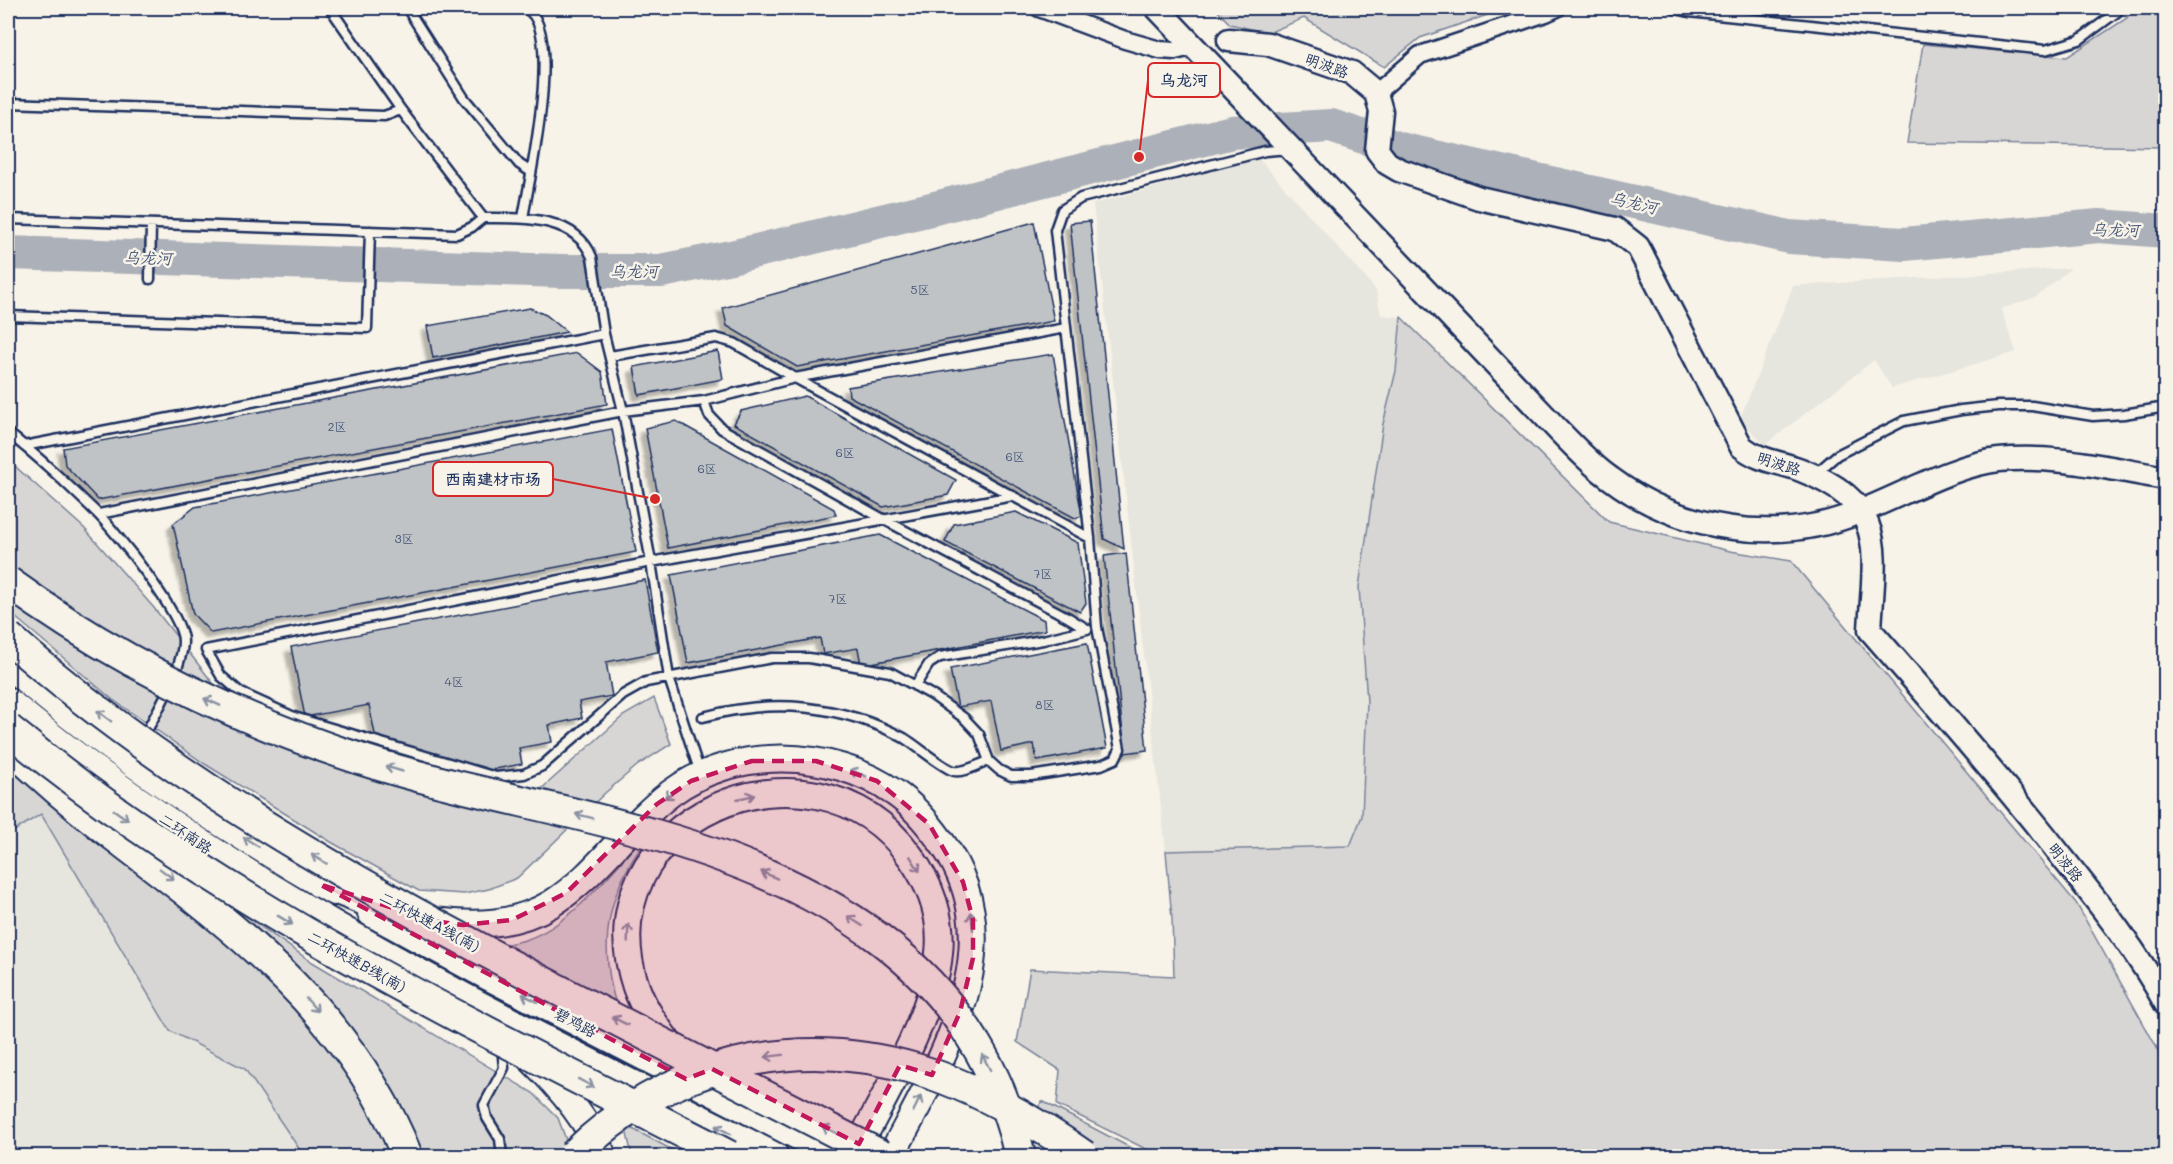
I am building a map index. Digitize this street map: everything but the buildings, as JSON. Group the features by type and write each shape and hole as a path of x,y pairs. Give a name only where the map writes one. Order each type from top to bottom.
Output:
{"highway":[{"path":"8,582 69,624 137,664 199,696 297,738 418,776 668,838 758,870 822,900 887,944 923,977 960,1021 979,1049 994,1078 1006,1107 1020,1156"},
{"name":"二环快速A线(南)","path":"8,637 63,684 143,744 222,798 330,865 497,957 882,1156"},
{"name":"二环快速B线(南)","path":"8,729 61,771 143,830 294,926 402,987 729,1156"},
{"path":"8,745 88,815 223,919 289,980 327,1021 360,1065 388,1112 407,1156"},
{"path":"573,1156 596,1134 628,1110 682,1081 742,1061 809,1053 882,1060 948,1080 1012,1110 1084,1156"}],"main road":[{"name":"二环南路","path":"8,665 50,700 123,773 233,864 375,948"},
{"name":"二环南路","path":"8,702 123,773 220,822 319,884"},
{"path":"319,884 371,904 433,921 463,925 512,920 541,909 566,893 657,804 701,776 731,765 773,758 816,761 847,769 877,782 913,808 936,834 963,882 973,920 970,976 960,1012 944,1050 891,1156"},
{"path":"768,1122 715,1088 674,1050 659,1030 637,989 627,946 628,926 631,905 643,876 661,848 678,831 707,810 723,803 757,794 793,792 828,798 845,804 861,811 890,832 903,846 924,878 939,925 939,954 928,1000 905,1054 853,1156"},
{"name":"碧鸡路","path":"319,884 451,957 836,1156"},
{"path":"375,948 451,996 501,1033 539,1067 562,1091 582,1118 603,1156"},
{"name":"碧鸡路","path":"375,948 775,1156"}],"street":[{"path":"1039,8 1125,40 1160,50 1175,51 1195,46"},
{"path":"1157,8 1575,446 1609,478 1638,496 1673,513 1706,523 1746,530 1798,530 1843,519 1962,469 1998,460 2034,459 2079,463 2166,478"},
{"path":"1379,102 1420,55 1557,8"},
{"name":"明波路","path":"1229,40 1268,44 1352,73 1379,102 1377,150 1387,164 1479,198 1615,230 1638,247 1741,446 1751,454 1813,475 1842,490 1853,499 1870,529 1874,549 1870,630 1991,768 2096,900 2150,976 2166,1004"}],"lane":[{"path":"330,8 401,110 483,218"},
{"path":"407,8 464,98 519,164 531,172"},
{"path":"523,218 543,93 544,41 538,20 531,10 525,8"},
{"path":"1674,8 1689,12 2045,50 2079,40 2117,12 2119,8"},
{"path":"8,103 384,116 401,110"},
{"path":"1013,496 651,562 206,650 221,675 241,693 294,717 496,777 524,774 542,766 629,691 646,682 772,658 809,658 890,672 932,695 964,718 979,734 989,760 999,770 1011,776 1031,776 1101,765 1115,759 1120,749 1096,627 1090,538 1055,230 1062,210 1082,198 1289,146"},
{"path":"8,219 458,234 483,218 523,218 562,227 587,245 592,257 604,333 623,411 651,562 669,678 701,776"},
{"path":"150,279 151,224"},
{"path":"8,316 367,328 370,231"},
{"path":"99,514 623,411 704,401 795,378 1066,328"},
{"path":"24,446 604,333"},
{"path":"610,356 716,339 734,343 1090,538"},
{"path":"704,401 709,415 722,429 1087,629"},
{"path":"1813,475 1837,455 1904,421 1998,406 2031,406 2093,416 2124,414 2166,407"},
{"path":"8,433 99,514 159,591 178,622 183,640 179,660 158,711 123,773"},
{"path":"915,686 929,664 940,657 1043,640 1096,627"},
{"path":"703,717 761,706 796,705 820,708 867,720 890,730 954,771 989,760"},
{"path":"501,1033 504,1068 484,1105 487,1118 500,1140 502,1156"}],"highlighted area":[{"path":"752,761 816,761 877,781 929,824 963,882 973,920 973,958 960,1012 932,1075 900,1065 859,1144 712,1069 686,1079 319,884 433,921 463,925 512,920 566,893 657,804 691,781"}],"shaded area":[{"path":"1215,8 1508,8 1420,38 1384,67 1304,18 1268,33 1230,24"},
{"path":"2133,8 2165,8 2165,147 1907,143 1923,44 2067,57 2127,18"},
{"path":"1259,159 1376,290 1381,315 1401,317 1396,371 1383,424 1359,587 1367,702 1362,816 1350,846 1166,851 1093,204"},
{"path":"2071,268 2036,297 2001,309 2016,352 1892,388 1874,360 1765,445 1740,419 1793,286"},
{"path":"1401,317 1609,522 1730,551 1791,561 2076,903 2156,1046 2165,1069 2165,1156 1160,1156 1057,1105 1060,1070 1017,1042 1030,969 1174,976 1166,851 1350,846 1362,816 1367,702 1359,587 1383,424 1396,371"},
{"path":"8,460 84,528 154,608 224,697 413,763 539,791 623,716 654,698 671,744 638,765 605,793 517,878 489,889 464,894 419,891 331,842 205,764 112,699 8,611"},
{"path":"8,744 48,778 309,960 533,1093 558,1118 572,1156 304,1156 245,1069 170,1031 41,814 8,835"},
{"path":"40,814 170,1031 245,1069 304,1156 8,1156 8,835"},
{"path":"644,836 647,839 622,880 609,921 608,964 618,1011 498,946 525,940 542,933 575,910"},
{"path":"1042,1101 1146,1156 1012,1156"},
{"path":"625,1125 684,1156 632,1156"}],"waterway":[{"name":"乌龙河","path":"8,253 561,271 661,271 731,257 931,209 1232,132 1331,126 1400,149 1789,237 1904,244 2099,226 2166,231"}],"place":[{"name":"乌龙河","path":"1139,157"},
{"name":"西南建材市场","path":"655,499"}]}
